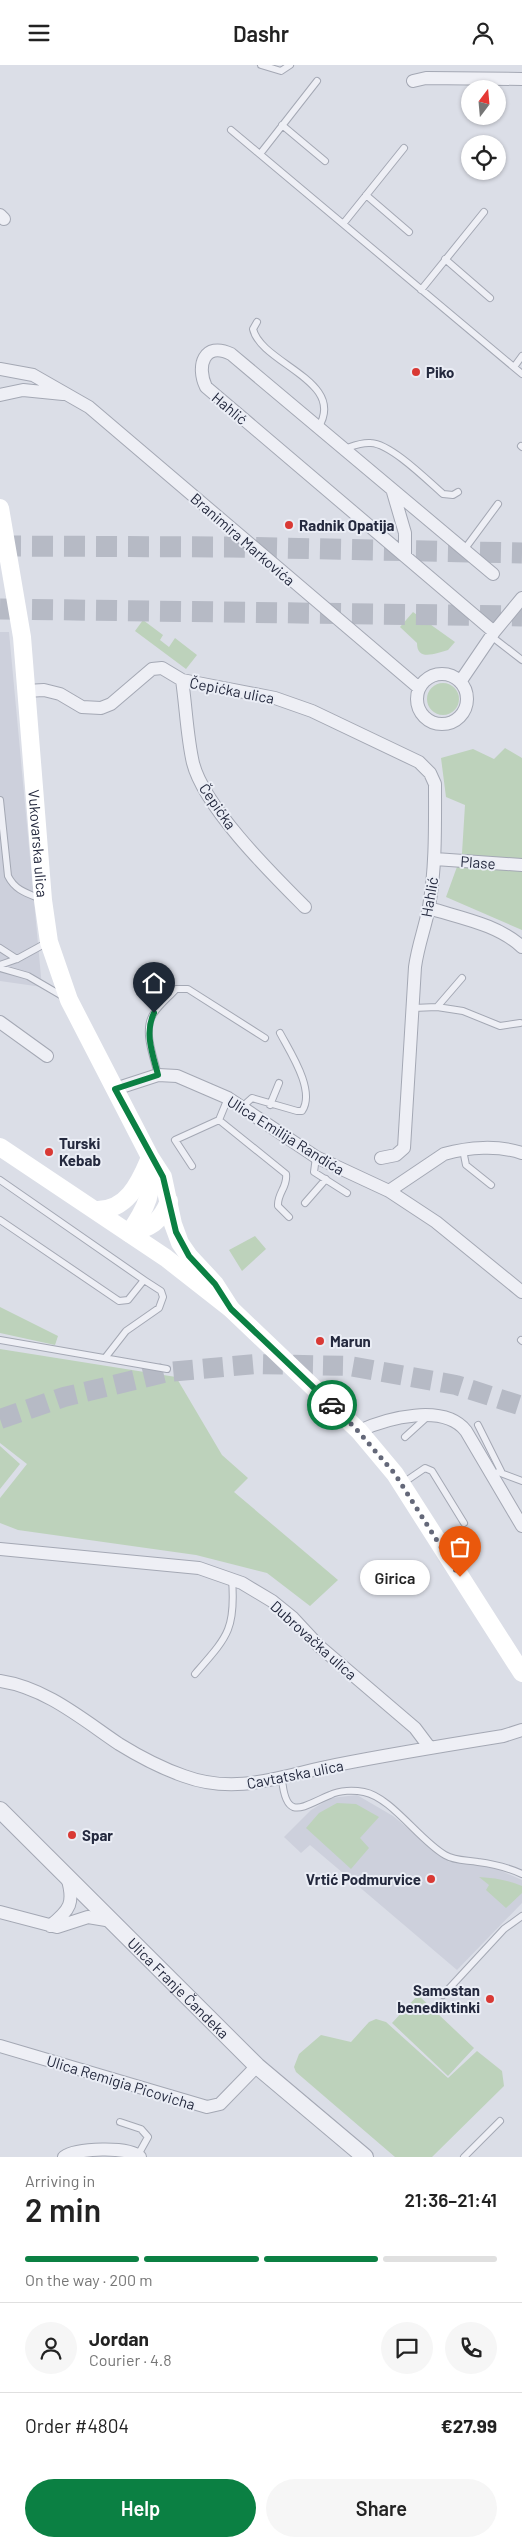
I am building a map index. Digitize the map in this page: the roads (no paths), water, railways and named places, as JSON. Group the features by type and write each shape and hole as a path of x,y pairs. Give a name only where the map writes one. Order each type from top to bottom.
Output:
{"main road":[{"name":"Vukovarska ulica","path":"0,508 22,637 43,900 49,942 69,1000 150,1157 163,1177 173,1224 180,1243 189,1256 215,1284 231,1309"},
{"path":"0,1147 129,1233 147,1229 158,1222 169,1201"},
{"name":"Vukovarska ulica","path":"150,1157 150,1194 144,1210 129,1233 231,1309 358,1431 402,1484 522,1673"},
{"path":"96,1210 109,1210 120,1205 138,1183 150,1157"}],"street":[{"path":"413,81 426,78 522,79"},
{"name":"Hahlić","path":"492,634 405,556 206,387 200,375 203,359 208,353 216,350 223,350 230,354 493,574"},
{"name":"Branimira Markovića","path":"0,369 33,375 89,407 419,688"},
{"name":"Branimira Markovića","path":"0,395 23,390 66,394"},
{"path":"393,492 405,533 405,556"},
{"path":"460,682 492,634 522,598"},
{"name":"Čepićka ulica","path":"26,691 52,692 82,707 93,709 111,704 156,667 162,668 182,680 275,698 312,711 419,762 430,773 435,784"},
{"path":"438,674 446,674 460,682 465,688 466,705 458,718 442,724 434,723 421,713 416,698 424,680 438,674"},
{"name":"Čepićka","path":"182,680 193,763 200,781 228,822 270,871 305,907"},
{"name":"Hahlić","path":"381,1158 396,1155 404,1148 418,942 429,909 435,859 435,784"},
{"name":"Plase","path":"435,859 522,865"},
{"path":"429,909 486,926 506,935 522,947"},
{"path":"0,1022 47,1055"},
{"name":"Ulica Emilija Randića","path":"115,1089 158,1075 177,1076 228,1098 316,1157 389,1191 436,1222 522,1292"},
{"path":"389,1191 444,1154 463,1149 501,1149 522,1153"},
{"path":"358,1431 389,1419 410,1416 453,1420 462,1426 496,1473 522,1527"},
{"name":"Dubrovačka ulica","path":"0,1549 199,1568 232,1579 272,1601 293,1618 319,1646 414,1728 430,1748"},
{"name":"Cavtatska ulica","path":"0,1681 49,1697 138,1755 185,1777 228,1784 251,1784 282,1779 335,1765 504,1736 522,1730"},
{"name":"Ulica Franje Čandeka","path":"0,1810 257,2066 365,2157"},
{"path":"50,1926 63,1916 71,1902 72,1892 67,1877"},
{"path":"0,1912 57,1927 88,1917 112,1921"},
{"name":"Ulica Remigia Picovicha","path":"0,2046 207,2107 220,2104 257,2066"},
{"path":"64,2157 76,2153 108,2150 127,2151 139,2156"}],"lane":[{"path":"261,65 281,71 290,65"},
{"path":"260,154 317,81"},
{"path":"282,125 325,161"},
{"path":"231,130 522,374"},
{"path":"343,224 404,148"},
{"path":"366,195 409,232"},
{"path":"421,289 484,212"},
{"path":"444,259 490,298"},
{"path":"257,322 253,329 261,343 320,393 324,417 318,428"},
{"path":"514,367 522,357"},
{"path":"343,449 362,443 372,443 385,447 443,493 454,495 458,492"},
{"path":"464,550 498,505"},
{"name":"Hahlić","path":"492,634 522,660"},
{"path":"0,799 8,876 12,885 19,890 43,900"},
{"path":"0,966 49,942"},
{"path":"1,950 17,959"},
{"path":"0,966 38,981 69,1000"},
{"path":"437,1007 462,978"},
{"path":"158,1075 152,1049 150,1025 154,1013 176,989 188,989 265,1037"},
{"path":"413,1008 437,1007 463,1011 500,1026 520,1023"},
{"path":"242,1107 252,1098 270,1105 297,1111 302,1111 306,1105 305,1082 280,1033"},
{"path":"270,1105 279,1083"},
{"path":"192,1166 175,1140 219,1120 228,1098"},
{"path":"219,1120 286,1174 287,1183 278,1200 278,1206 289,1217"},
{"path":"463,1149 466,1165 491,1185"},
{"path":"316,1157 314,1171 346,1193"},
{"path":"305,1203 326,1179"},
{"path":"0,1180 162,1291 162,1303 159,1308 126,1331 105,1358"},
{"path":"0,1219 119,1301 128,1299 144,1280"},
{"path":"0,1341 167,1369"},
{"path":"405,1437 428,1417"},
{"path":"478,1425 496,1473 522,1481"},
{"path":"402,1484 428,1468 432,1471 464,1523"},
{"path":"195,1674 217,1649 231,1625 232,1579"},
{"path":"282,1779 284,1798 291,1807 296,1809 303,1809 331,1794 342,1792 370,1793 442,1853 458,1860 497,1866 522,1874"},
{"path":"443,1995 504,1929 522,1916"},
{"path":"464,2157 500,2121"},
{"path":"120,2122 141,2129 148,2137 139,2156"}],"tunnel":[{"path":"0,546 230,547 522,553"},
{"path":"0,609 522,616"},
{"path":"0,1419 64,1397 168,1372 256,1364 349,1366 456,1385 522,1406"}],"place":[{"name":"Piko","path":"416,372"},
{"name":"Radnik Opatija","path":"289,525"},
{"name":"Turski Kebab","path":"49,1152"},
{"name":"Marun","path":"320,1341"},
{"name":"Girica","path":"460,1577"},
{"name":"Spar","path":"72,1835"},
{"name":"Vrtić Podmurvice","path":"431,1879"},
{"name":"Samostan benediktinki","path":"490,1999"}]}
